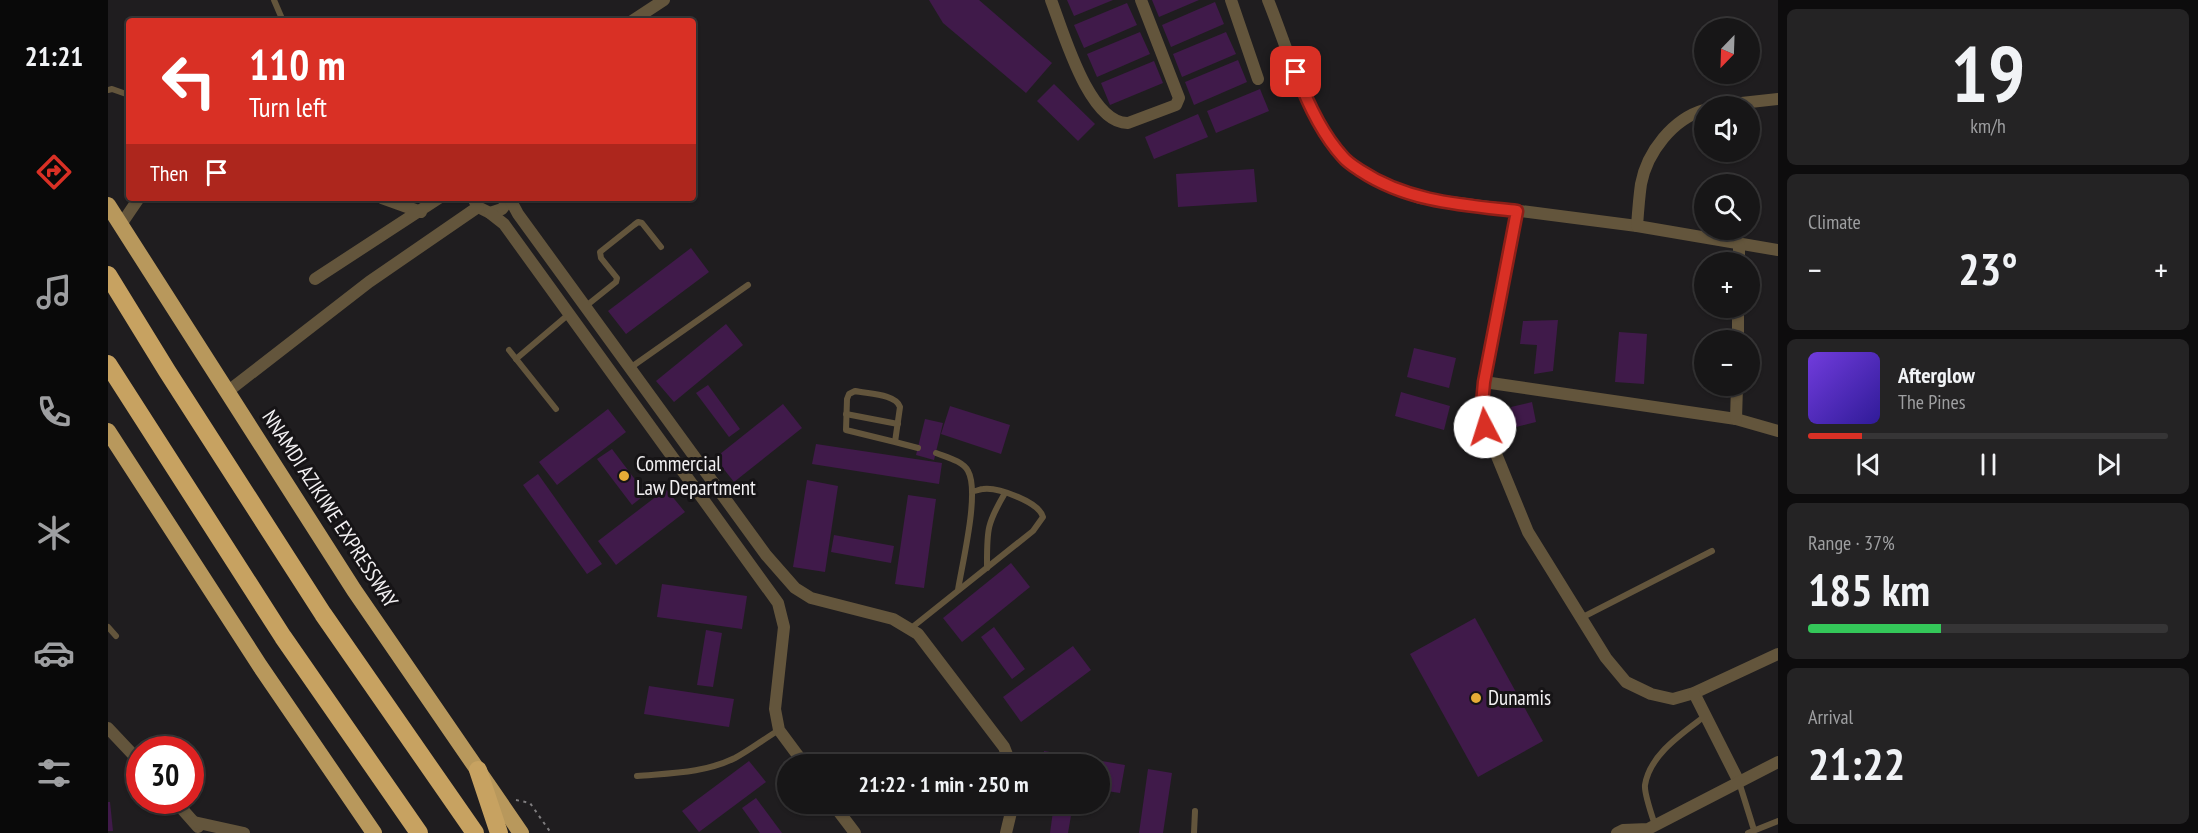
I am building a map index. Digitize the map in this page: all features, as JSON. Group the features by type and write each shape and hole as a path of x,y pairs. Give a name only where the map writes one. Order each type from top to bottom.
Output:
{"highway":[{"name":"NNAMDI AZIKIWE EXPRESSWAY","path":"108,205 354,590 521,833"},
{"path":"108,275 166,370 323,614 475,833"},
{"path":"108,364 283,637 419,833"},
{"path":"108,431 260,666 374,833"},
{"path":"478,770 499,833"}],"street":[{"path":"637,18 664,0"},
{"path":"1051,0 1086,88 1112,119 1120,123 1128,123 1176,105 1179,98 1141,0"},
{"path":"1231,0 1258,79"},
{"path":"1268,0 1303,90 1324,132 1344,159 1373,178 1420,198 1637,226 1778,250"},
{"path":"1760,101 1778,99"},
{"path":"1637,226 1641,183 1651,157 1666,135 1694,113"},
{"path":"120,225 137,201"},
{"path":"390,201 421,212"},
{"path":"315,279 435,201"},
{"path":"227,392 369,282 481,206 502,209 508,201"},
{"path":"511,201 518,214 766,555 795,588 811,598 893,619 918,634 1004,747 1007,754"},
{"path":"481,206 504,224 778,603 784,627 775,709 779,730 797,754"},
{"path":"1517,211 1484,382 1482,404 1485,427 1503,477 1528,532 1606,658 1626,682 1652,694 1672,699 1694,693 1778,654"},
{"path":"504,224 518,214"},
{"path":"1739,245 1739,252"},
{"path":"1484,382 1736,419 1778,431"},
{"path":"1736,419 1737,396"},
{"path":"1694,693 1739,782"},
{"path":"108,728 126,747"},
{"path":"1617,833 1623,830 1649,829 1778,762"},
{"path":"186,814 204,833"},
{"path":"841,814 855,833"},
{"path":"1005,831 1010,814"},
{"path":"194,822 244,833"}],"lane":[{"path":"273,0 282,18"},
{"path":"108,90 112,89 126,94"},
{"path":"585,306 616,282 617,278 601,258 600,252 634,225 638,222 642,223 661,247"},
{"path":"630,368 748,285"},
{"path":"516,359 569,313"},
{"path":"509,350 556,409"},
{"path":"895,442 899,403 893,399 855,391 849,394 846,430 918,448"},
{"path":"846,414 898,424"},
{"path":"936,453 961,464 968,470 974,491 958,591"},
{"path":"910,629 1032,531 1043,517 1039,509 1023,499 983,489 974,491"},
{"path":"987,568 988,528 991,517 1005,493"},
{"path":"1581,618 1712,551"},
{"path":"108,627 116,636"},
{"path":"1649,829 1644,786 1653,764 1666,747 1706,716"},
{"path":"637,776 699,770 718,765 736,758 779,730"},
{"path":"1739,782 1751,832 1778,820"},
{"path":"1194,833 1195,811"}],"path":[{"path":"530,803 551,833"}],"building":[{"path":"929,0 979,0 1052,63 1026,93 943,23"},
{"path":"1067,0 1113,0 1074,16"},
{"path":"1152,0 1199,0 1159,17"},
{"path":"1215,2 1224,24 1171,47 1162,25"},
{"path":"1127,3 1137,25 1084,48 1074,25"},
{"path":"1140,32 1150,54 1097,77 1087,54"},
{"path":"1226,32 1236,54 1182,77 1173,54"},
{"path":"1238,60 1247,82 1194,105 1185,82"},
{"path":"1154,61 1163,83 1110,105 1101,83"},
{"path":"1054,84 1095,124 1078,141 1037,101"},
{"path":"1260,89 1269,111 1216,133 1207,111"},
{"path":"1198,114 1208,137 1154,159 1145,137"},
{"path":"1254,169 1257,202 1178,207 1176,174"},
{"path":"691,248 709,272 626,334 608,311"},
{"path":"1558,320 1553,371 1534,374 1537,345 1520,344 1523,321"},
{"path":"726,324 743,345 674,402 656,381"},
{"path":"1619,332 1647,334 1644,384 1615,382"},
{"path":"1414,348 1456,358 1449,388 1407,377"},
{"path":"708,385 740,429 729,437 696,393"},
{"path":"1401,392 1450,406 1444,430 1395,416"},
{"path":"1532,402 1536,422 1516,427 1511,407"},
{"path":"783,404 802,428 734,482 715,458"},
{"path":"950,406 1010,425 1001,454 941,434"},
{"path":"608,409 626,432 557,485 539,462"},
{"path":"925,419 943,423 934,460 916,455"},
{"path":"816,444 942,463 939,484 812,464"},
{"path":"612,449 646,494 632,505 597,459"},
{"path":"538,474 602,564 587,574 523,485"},
{"path":"807,480 838,486 825,572 793,567"},
{"path":"666,489 685,512 616,565 598,541"},
{"path":"908,495 936,499 924,588 895,584"},
{"path":"834,535 894,546 891,563 831,552"},
{"path":"1011,563 1030,587 962,642 943,618"},
{"path":"662,584 747,596 742,629 657,617"},
{"name":"Dunamis","path":"1475,618 1543,741 1478,777 1410,654"},
{"path":"994,627 1025,669 1012,679 981,637"},
{"path":"706,630 722,633 713,687 697,685"},
{"path":"1073,646 1091,670 1021,722 1003,697"},
{"path":"649,686 734,699 729,727 644,714"},
{"path":"1044,751 1061,754 1044,754"},
{"path":"749,761 766,782 699,832 682,811"},
{"path":"1110,762 1125,765 1120,793 1110,792"},
{"path":"1148,769 1172,773 1163,833 1139,833"},
{"path":"756,798 782,833 760,833 742,808"},
{"path":"108,802 110,802 113,831 108,831"},
{"path":"1053,814 1071,814 1068,833 1050,833"}],"place":[{"name":"Commercial Law Department","path":"624,476"},
{"name":"Dunamis","path":"1476,698"}],"route":[{"path":"1296,72 1324,132 1344,159 1373,178 1420,198 1517,211 1484,382 1482,404 1485,427"}]}
